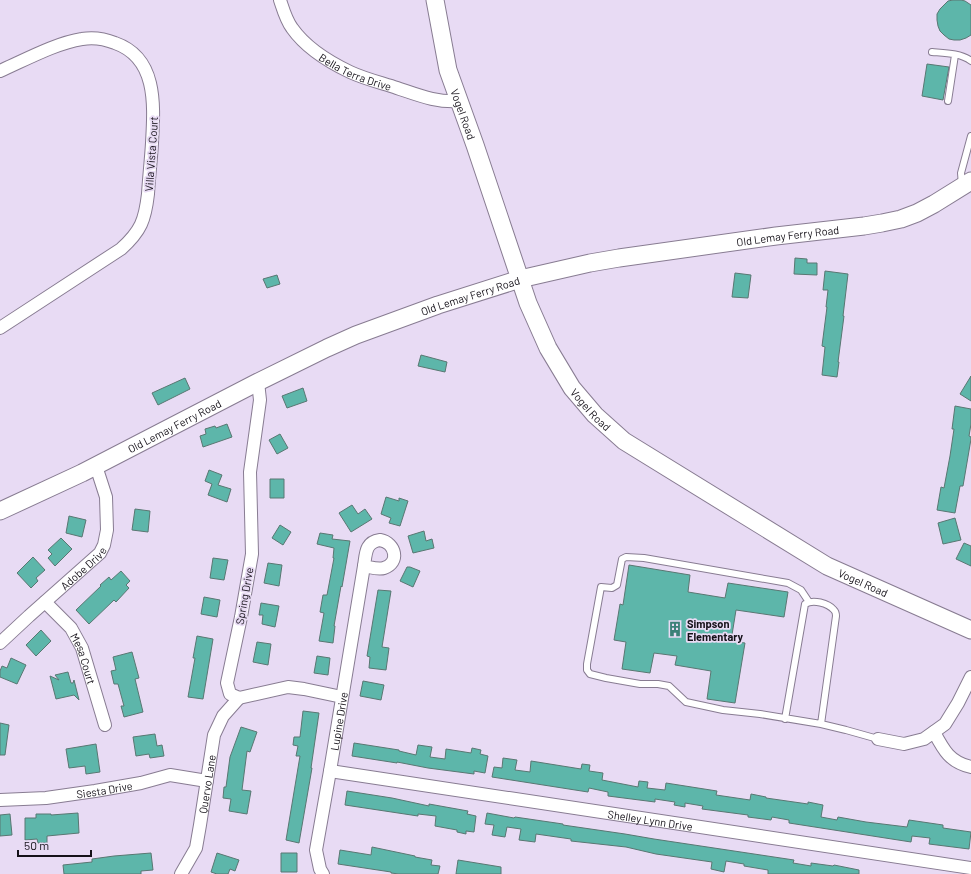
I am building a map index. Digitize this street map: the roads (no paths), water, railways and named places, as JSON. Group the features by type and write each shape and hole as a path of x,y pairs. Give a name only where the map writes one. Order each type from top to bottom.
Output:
{"main road":[{"name":"Vogel Road","path":"435,0 448,70 476,145 528,303 548,348 572,388 595,415 624,441 827,566 971,630"},
{"name":"Old Lemay Ferry Road","path":"0,511 82,473 327,348 356,335 438,305 520,279 590,263 776,236 882,223 900,219 917,213 934,204 966,184"}],"street":[{"name":"Bella Terra Drive","path":"280,0 291,28 310,47 336,65 351,73 430,99 450,102 460,101"},
{"name":"Villa Vista Court","path":"0,71 55,47 71,42 90,38 109,40 131,51 138,59 150,79 153,102 148,194 144,219 138,231 121,249 0,328"},
{"name":"Spring Drive","path":"239,698 230,694 227,683 252,554 250,472 260,400 258,382"},
{"name":"Adobe Drive","path":"0,643 100,553 104,545 107,530 106,497 96,466"},
{"name":"Lupine Drive","path":"323,874 320,869 316,850 364,566"},
{"name":"Mesa Court","path":"45,602 71,628 82,648 105,725"},
{"path":"878,739 904,744 924,739 945,724 958,703 971,677"},
{"path":"239,698 288,687 304,689 342,698"},
{"name":"Quervo Lane","path":"181,874 196,848 214,735 224,716 239,698"},
{"path":"934,732 943,749 956,762 971,767"},
{"name":"Shelley Lynn Drive","path":"330,771 971,868"},
{"name":"Siesta Drive","path":"0,800 46,798 95,791 141,783 170,775 207,781"}],"lane":[{"path":"932,52 955,55 971,61"},
{"path":"948,100 955,55"},
{"path":"966,184 961,173 971,136"},
{"path":"809,602 801,590 788,583 644,558 626,557 622,559 617,585 612,588 601,587 587,670 590,674 606,678 640,684 658,684 669,686 686,702 723,710 760,714 821,724 878,739"},
{"path":"785,719 805,604 815,602 827,605 834,610 836,616 821,724"}],"place":[{"name":"Simpson Elementary","path":"675,629"}]}
